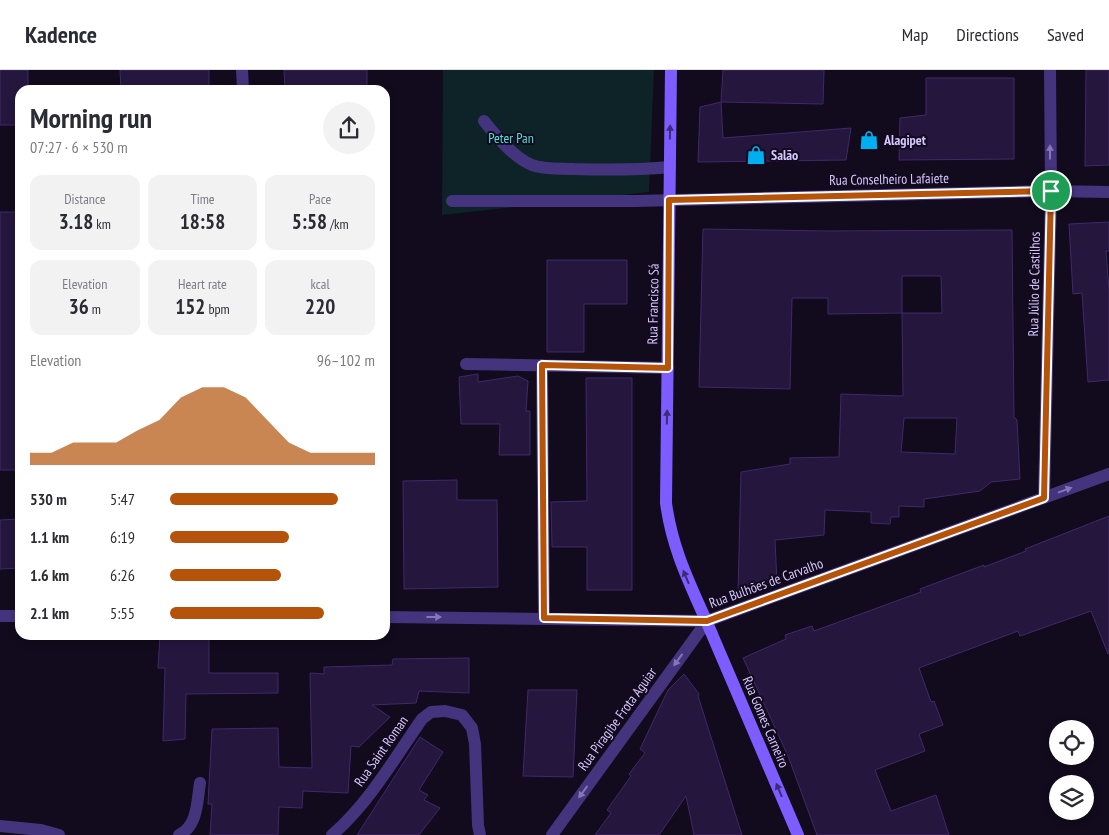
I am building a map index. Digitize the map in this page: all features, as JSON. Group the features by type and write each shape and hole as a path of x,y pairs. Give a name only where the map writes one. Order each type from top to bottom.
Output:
{"main road":[{"name":"Rua Francisco Sá","path":"671,70 666,503 669,526 677,554 707,621"},
{"name":"Rua Gomes Carneiro","path":"707,621 798,835"}],"street":[{"path":"242,70 242,85"},
{"name":"Rua Júlio de Castilhos","path":"1044,498 1051,191 1050,70"},
{"path":"484,121 500,140 524,161 533,166 636,170 670,167"},
{"name":"Rua Conselheiro Lafaiete","path":"452,201 634,202 1051,191 1109,192"},
{"path":"466,364 668,368"},
{"path":"542,365 544,618"},
{"name":"Rua Bulhões de Carvalho","path":"390,617 707,621 1109,474"},
{"path":"0,616 15,616"},
{"name":"Rua Piragibe Frota Aguiar","path":"552,835 707,621"},
{"name":"Rua Saint Roman","path":"332,835 347,822 370,794 422,719 431,712 445,711 462,715 472,728 475,744 480,835"},
{"path":"179,835 185,832 195,818 200,783"},
{"path":"0,826 41,830 59,835"}],"green space":[{"name":"Peter Pan","path":"443,70 654,70 649,192 442,215"}],"building":[{"path":"0,70 28,70 28,85 15,85 15,125 0,125"},
{"path":"120,70 209,70 209,85 121,85"},
{"path":"284,70 367,70 367,85 285,85"},
{"path":"723,70 824,70 823,104 721,102"},
{"path":"1086,70 1109,70 1109,165 1085,166"},
{"path":"926,78 1014,78 1014,159 899,160 900,118 926,115"},
{"path":"721,102 723,138 851,128 846,160 698,162 700,107"},
{"path":"0,212 15,212 15,470 0,470"},
{"path":"1109,222 1109,251 1106,251 1109,291 1109,380 1088,382 1082,293 1073,294 1069,224"},
{"path":"703,229 828,231 1012,230 1014,417 1017,420 1020,479 991,482 980,491 924,499 924,507 899,506 899,517 891,517 890,524 871,523 871,512 825,510 824,535 775,540 777,583 738,593 741,472 790,464 790,458 839,457 841,394 903,396 902,313 828,314 828,298 792,298 790,389 699,387","holes":["902,276 941,276 942,313 902,313","904,418 957,418 955,454 901,452"]},
{"path":"547,260 627,260 627,304 584,304 584,352 547,352"},
{"path":"478,374 478,382 518,376 528,381 526,411 530,411 530,455 499,455 500,424 461,424 459,377"},
{"path":"586,378 632,378 632,590 587,590 587,547 552,547 551,502 587,501"},
{"path":"457,480 457,500 497,500 498,587 404,589 403,481"},
{"path":"1109,516 1109,654 1091,611 1020,636 1018,631 919,668 931,702 934,701 943,725 919,734 925,751 875,770 891,811 936,795 949,835 817,835 788,756 743,658 786,639 785,635 812,626 814,631 921,592 920,589 1026,551 1025,549"},
{"path":"15,519 15,568 0,569 0,520"},
{"path":"160,640 209,640 209,673 278,673 278,693 186,694 185,739 163,741 165,668 158,668"},
{"path":"469,658 469,693 419,691 416,703 372,705 390,717 359,747 351,746 348,793 303,791 302,808 279,807 278,835 210,835 212,804 208,804 212,729 278,728 279,767 312,768 310,673 324,674 324,667 392,665 393,659"},
{"path":"684,674 699,694 698,696 742,835 694,835 686,796 659,835 595,835 611,813 607,810 631,776 629,774 645,753 640,749 668,690"},
{"path":"528,690 577,690 573,777 523,776"},
{"path":"420,737 443,752 419,790 428,795 424,800 440,808 419,835 357,835"}],"place":[{"name":"Alagipet","path":"869,140"},
{"name":"Salão","path":"756,155"}],"route":[{"path":"1051,191 1044,498 707,621 544,618 542,365 668,368 669,200 1051,191"}]}
